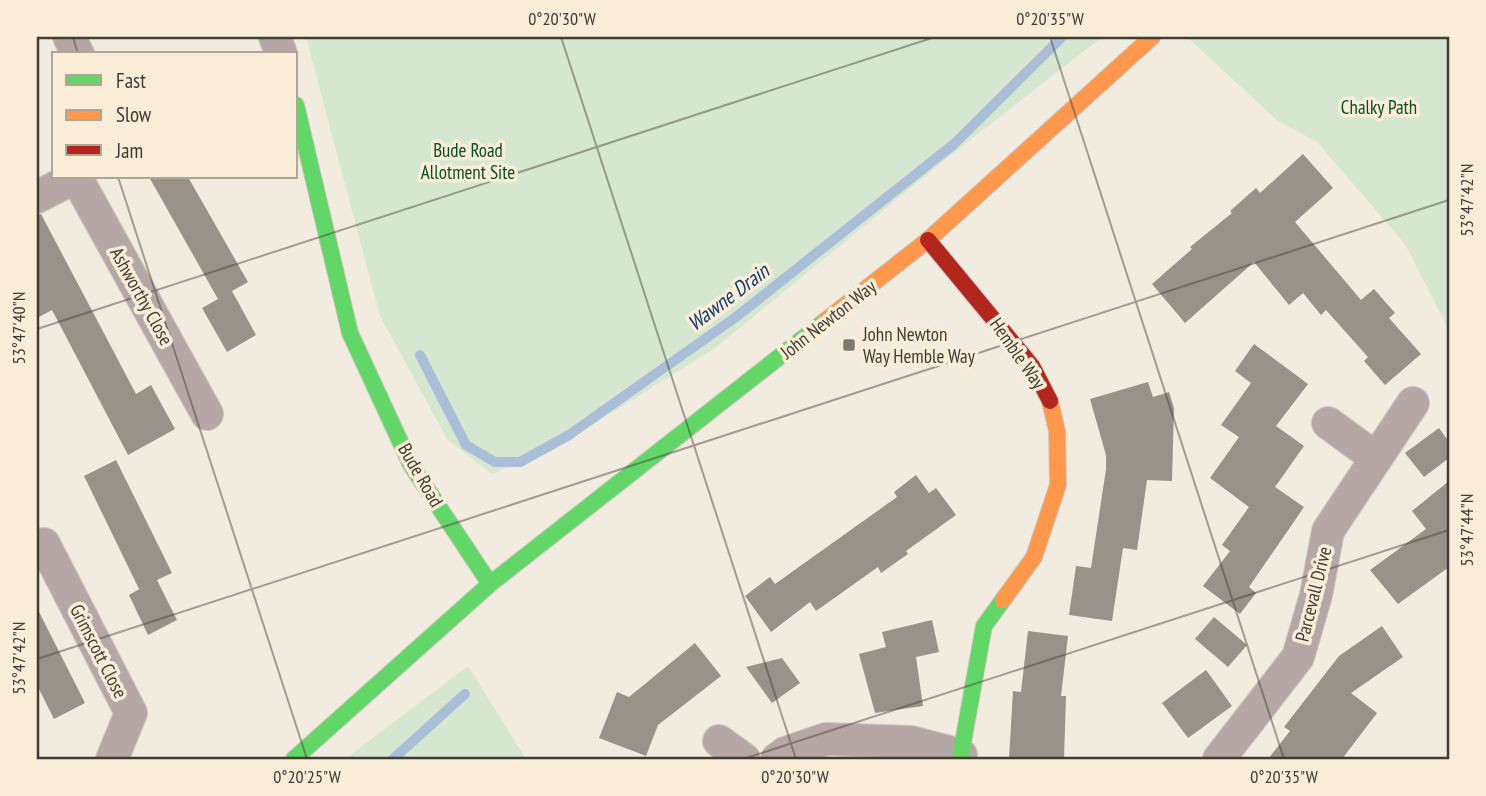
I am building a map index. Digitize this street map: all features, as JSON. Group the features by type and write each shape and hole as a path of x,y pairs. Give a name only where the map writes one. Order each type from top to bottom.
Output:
{"street":[{"name":"John Newton Way","path":"490,584 928,240 1152,37"},
{"name":"Bude Road","path":"298,113 350,333 411,465 490,584"},
{"name":"Ashworthy Close","path":"37,197 74,178"},
{"name":"Ashworthy Close","path":"77,178 207,415"},
{"name":"Hemble Way","path":"928,240 1032,366 1049,398 1057,431 1058,485 1034,557 984,626 961,757"},
{"name":"Parcevall Drive","path":"1219,759 1298,656 1317,595 1328,531 1413,403"},
{"path":"1328,424 1376,458"},
{"name":"Grimscott Close","path":"44,544 131,713 112,759"},
{"path":"294,759 490,584"},
{"path":"777,759 785,753 826,739 911,742 961,757"},
{"path":"719,741 744,759"}],"green space":[{"name":"Bude Road Allotment Site","path":"306,37 1102,37 951,155 715,348 565,442 492,474 447,439 380,316"},
{"name":"Chalky Path","path":"1187,37 1449,37 1449,330 1405,244 1317,142 1278,121"},
{"path":"468,666 526,759 345,759"}],"building":[{"path":"1303,154 1333,188 1295,222 1361,300 1374,289 1395,313 1389,318 1421,354 1385,385 1364,361 1368,357 1326,310 1321,315 1303,293 1289,305 1254,262 1185,323 1152,284 1256,188 1260,193"},
{"path":"150,178 189,178 248,282 232,291 256,335 227,352 202,308 218,299"},
{"path":"41,214 136,394 151,385 175,429 128,455 52,310 37,318 37,215"},
{"path":"1254,344 1308,384 1276,426 1304,446 1275,487 1304,507 1249,587 1256,593 1240,614 1203,586 1230,551 1222,545 1249,507 1210,478 1239,437 1221,425 1251,383 1235,371"},
{"path":"1148,382 1153,397 1169,392 1174,408 1172,481 1147,480 1137,550 1123,548 1112,621 1069,615 1076,566 1091,568 1106,469 1106,455 1090,399"},
{"path":"1439,428 1449,442 1449,458 1424,477 1405,453"},
{"path":"116,460 172,573 157,580 177,620 148,635 129,595 143,587 139,589 84,476"},
{"path":"916,475 929,493 936,488 956,515 906,551 908,554 881,573 878,567 816,611 810,602 771,632 745,596 770,577 775,584 897,497 894,492"},
{"path":"1449,481 1449,567 1398,604 1370,570 1426,529 1412,511"},
{"path":"37,608 85,703 54,719 37,685"},
{"path":"1214,617 1247,645 1228,667 1195,639"},
{"path":"932,620 939,652 916,657 923,706 875,713 859,654 886,647 882,632"},
{"path":"1382,626 1403,657 1351,693 1377,713 1342,759 1268,759 1290,731 1284,727 1339,656"},
{"path":"1028,631 1068,636 1061,696 1066,696 1064,759 1009,759 1013,691 1021,692"},
{"path":"695,643 721,676 658,725 646,756 599,738 617,692 629,697"},
{"path":"782,658 800,683 772,703 746,667"},
{"path":"1206,670 1232,706 1188,738 1162,703"}],"waterway":[{"name":"Wawne Drain","path":"420,355 466,445 495,462 520,462 569,435 736,317 954,144 1062,37"},
{"name":"Wawne Drain","path":"393,759 465,694"}],"traffic: fast":[{"path":"298,113 350,333 411,465 490,584"},
{"path":"294,759 490,584 825,321"},
{"path":"960,759 984,626 1003,600"}],"traffic: slow":[{"path":"825,321 928,240 1152,37"},
{"path":"1003,600 1034,557 1058,485 1057,431 1050,401"}],"traffic: jam":[{"path":"928,240 1032,366 1050,401"}],"place":[{"name":"John Newton Way Hemble Way","path":"849,345"}]}
